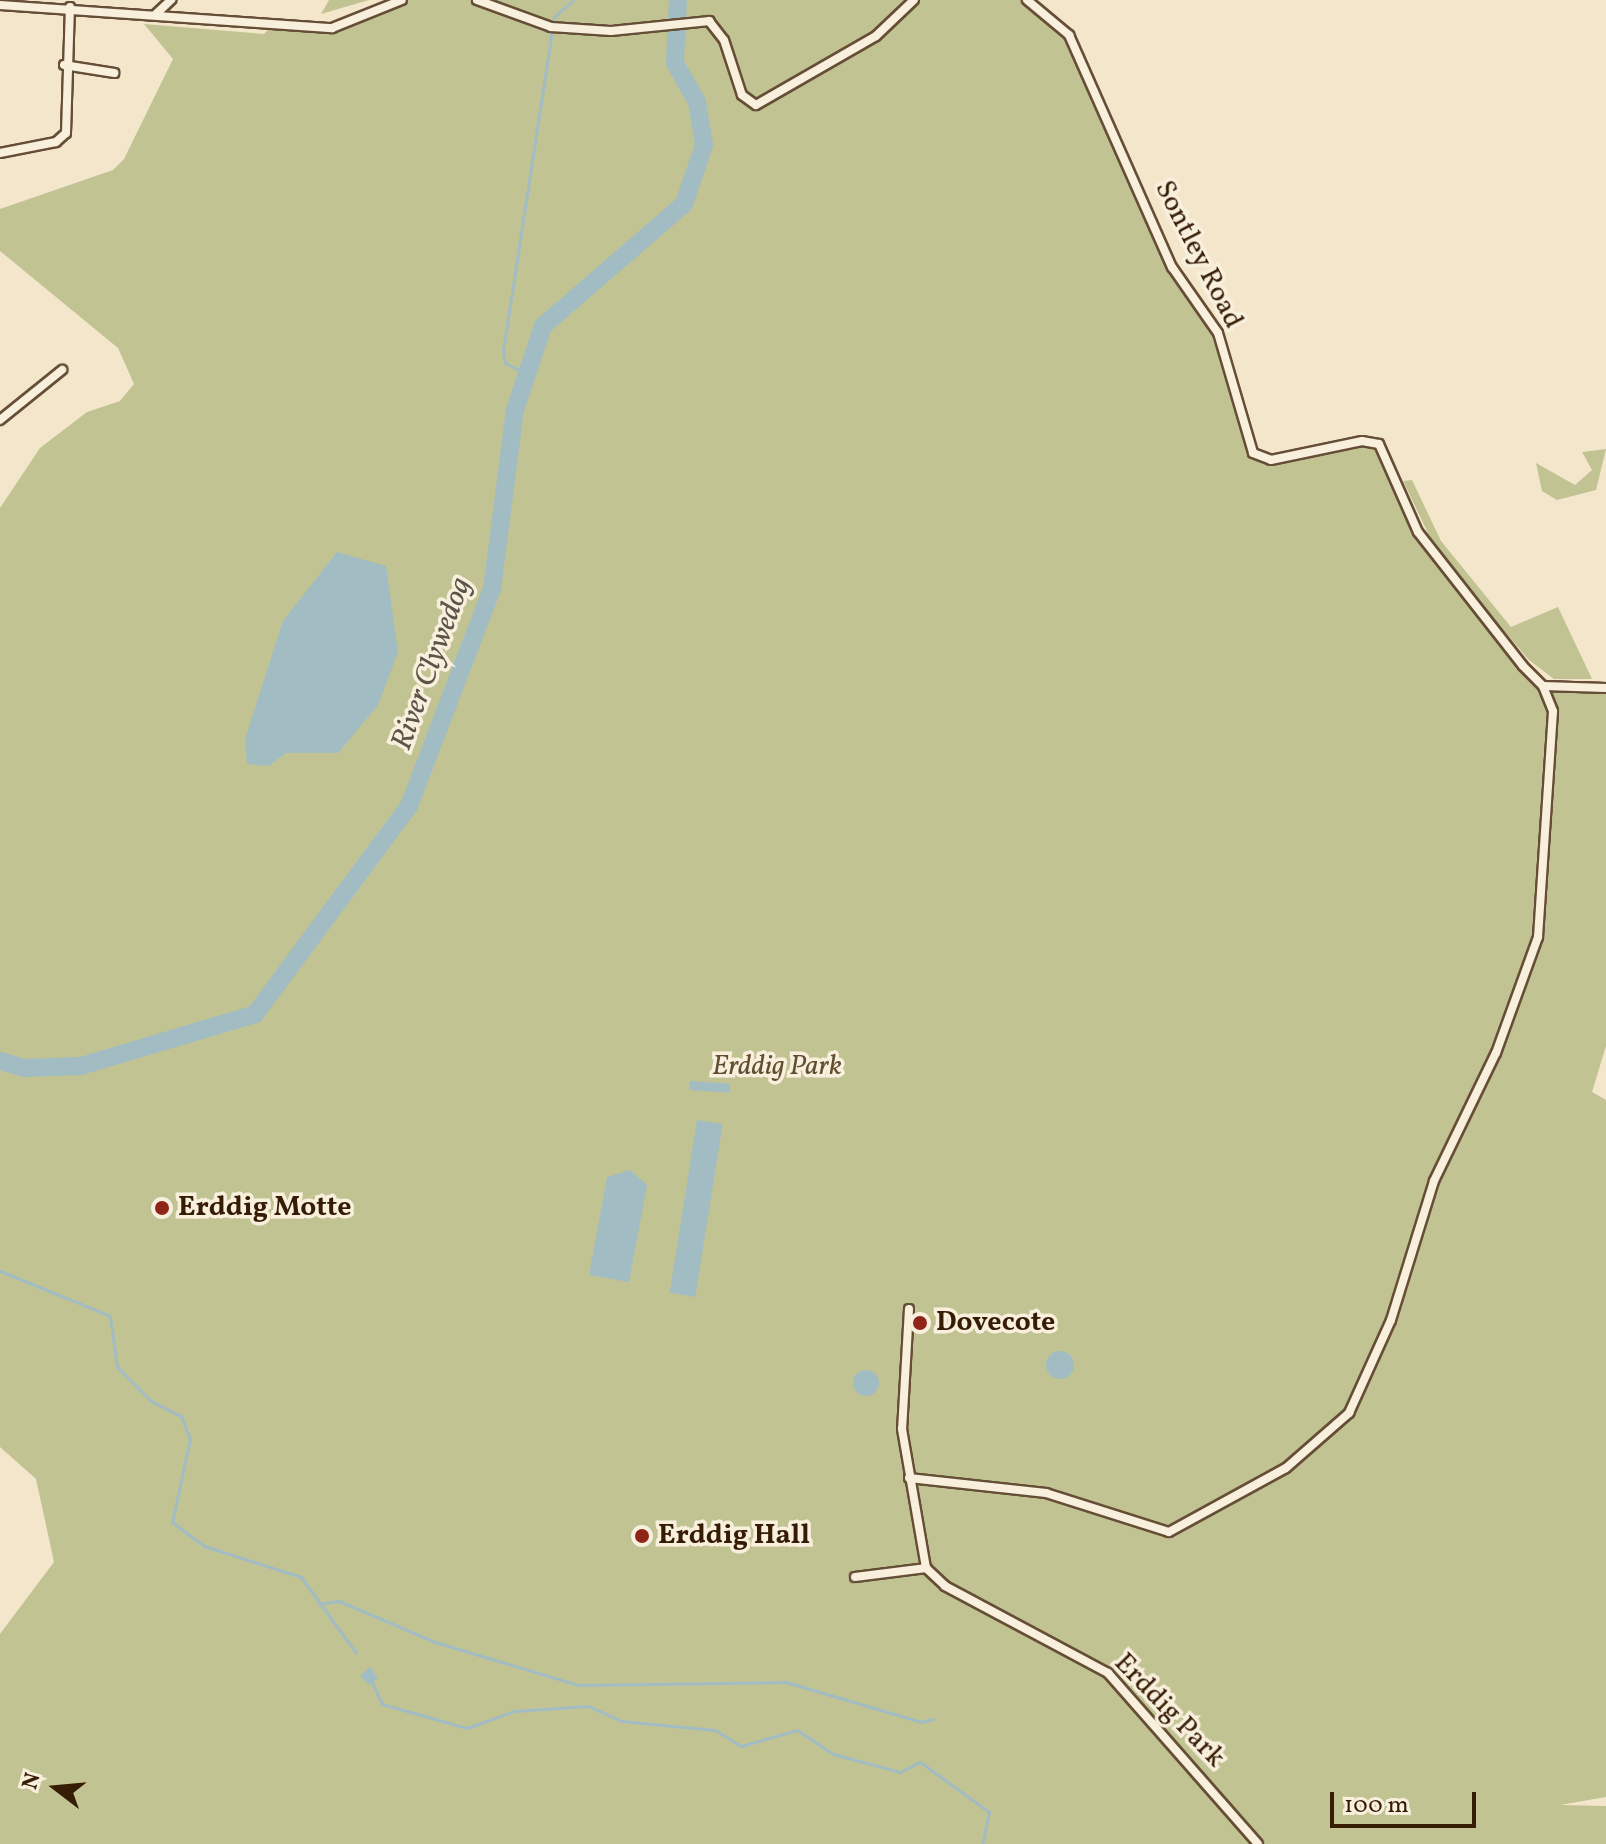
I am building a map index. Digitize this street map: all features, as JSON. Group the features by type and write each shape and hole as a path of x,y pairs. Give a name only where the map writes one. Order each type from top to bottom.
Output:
{"street":[{"path":"156,14 171,0"},
{"path":"0,5 60,3 70,7 332,28 402,0"},
{"path":"477,0 554,27 709,21 724,40 742,95 756,105 876,36 914,0"},
{"name":"Sontley Road","path":"1027,0 1069,35 1172,267 1218,333 1253,453 1271,460 1362,441 1379,444 1436,559 1543,686"},
{"path":"0,153 56,142 66,133 64,65 70,7"},
{"path":"64,65 114,73"},
{"path":"0,420 62,370"},
{"path":"909,1478 1046,1493 1169,1532 1286,1468 1349,1413 1391,1320 1434,1181 1496,1053 1538,937 1553,711 1543,686 1606,688"},
{"path":"855,1577 926,1568 902,1429 909,1309"},
{"name":"Erddig Park","path":"926,1568 945,1586 1108,1673 1258,1844"}],"green space":[{"path":"329,0 369,0 321,14"},
{"name":"Erddig Park","path":"402,0 477,0 551,27 611,31 675,24 560,24 493,0 1027,0 1041,6 1069,35 1172,267 1218,333 1253,453 1271,460 1362,441 1379,444 1418,532 1523,667 1543,686 1606,688 1606,1046 1592,1092 1606,1100 1606,1797 1560,1805 1606,1806 1606,1844 0,1844 0,1634 54,1562 36,1479 0,1447 0,508 40,448 87,412 120,401 134,384 118,348 0,251 0,209 113,170 124,159 173,59 144,24 264,34 274,23 332,28"},
{"path":"1606,449 1596,490 1557,500 1542,491 1536,463 1575,485 1592,470 1582,452"},
{"path":"1412,480 1441,541 1511,627 1558,607 1592,679 1554,679 1529,660 1439,556 1403,481"}],"water":[{"path":"337,552 386,566 398,652 378,705 338,753 286,753 269,766 247,764 245,739 283,621"},
{"path":"690,1081 730,1084 729,1093 689,1090"},
{"path":"697,1120 723,1124 695,1297 670,1293"},
{"path":"630,1170 647,1185 629,1282 589,1275 607,1177"},
{"path":"1060,1351 1070,1355 1074,1365 1070,1375 1060,1379 1050,1375 1046,1365 1050,1355"},
{"path":"866,1370 875,1374 879,1383 875,1392 866,1396 857,1392 853,1383 857,1374"},
{"path":"370,1667 378,1678 369,1685 360,1676"}],"waterway":[{"path":"527,374 505,363 503,351 554,17 573,0"},
{"name":"River Clywedog","path":"0,1061 24,1068 81,1066 255,1014 409,806 492,589 515,410 543,326 684,204 704,145 697,102 675,63 678,0"},
{"path":"0,1271 110,1316 117,1367 151,1401 181,1416 190,1439 172,1522 204,1546 301,1577 356,1653"},
{"path":"319,1604 339,1601 435,1642 578,1685 786,1682 921,1722 934,1719"},
{"path":"369,1676 382,1704 467,1728 514,1711 588,1706 621,1721 715,1730 741,1746 797,1730 833,1754 900,1772 920,1762 989,1812 982,1844"}],"place":[{"name":"Erddig Motte","path":"162,1208"},
{"name":"Dovecote","path":"920,1323"},
{"name":"Erddig Hall","path":"642,1536"}]}
